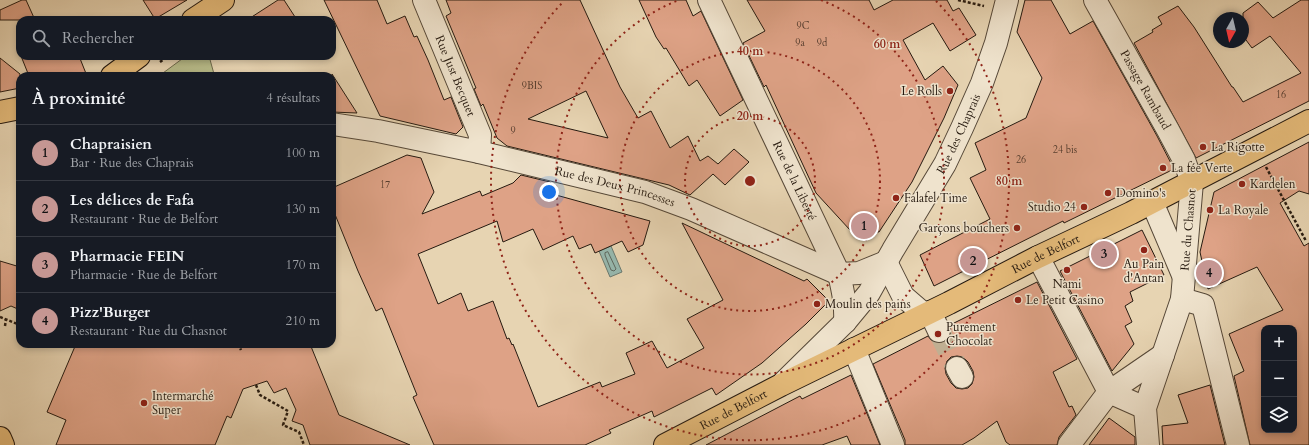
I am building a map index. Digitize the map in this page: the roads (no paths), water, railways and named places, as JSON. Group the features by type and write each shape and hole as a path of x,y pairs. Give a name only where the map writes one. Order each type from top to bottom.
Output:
{"main road":[{"path":"199,16 223,0"},
{"path":"117,72 134,60"},
{"path":"0,112 16,109"},
{"name":"Rue de Belfort","path":"675,442 780,385 854,349 931,319 1038,257 1192,182 1309,121"},
{"path":"0,438 3,445"}],"street":[{"name":"Rue Just Becquet","path":"424,0 480,135 479,152"},
{"name":"Rue de la Liberté","path":"709,0 839,274 845,303 845,322"},
{"name":"Passage Rambaud","path":"1095,0 1184,160 1192,182"},
{"name":"Rue des Chaprais","path":"886,262 945,164 982,83 996,43 998,4"},
{"name":"Rue des Deux Princesses","path":"336,125 378,131 479,152 645,192 663,198 839,274 858,272 886,262"},
{"name":"Rue du Chasnot","path":"1148,445 1145,408 1183,288 1192,182"},
{"name":"Rue du Chasnot","path":"1152,202 1183,288"},
{"path":"1038,257 1109,392 1145,408"},
{"path":"886,262 903,296 931,319"},
{"name":"Rue de Belfort","path":"780,385 845,322 870,293 886,262"},
{"path":"1183,288 1204,305 1238,445"},
{"path":"854,349 893,445"},
{"path":"1069,445 1109,392 1163,355"}],"water":[{"path":"611,246 622,272 610,277 599,251"}],"tunnel":[{"path":"939,331 957,368"}],"place":[{"name":"Le Rolls","path":"950,91"},
{"name":"La Rigotte","path":"1203,147"},
{"name":"La fée Verte","path":"1163,168"},
{"name":"Kardelen","path":"1242,184"},
{"name":"Domino's","path":"1108,193"},
{"name":"Falafel Time","path":"896,198"},
{"name":"Studio 24","path":"1084,207"},
{"name":"La Royale","path":"1210,210"},
{"name":"Chapraisien","path":"864,226"},
{"name":"Garçons bouchers","path":"1017,228"},
{"name":"Au Pain d'Antan","path":"1144,250"},
{"name":"Pharmacie FEIN","path":"1104,254"},
{"name":"Les délices de Fafa","path":"973,261"},
{"name":"Nami","path":"1067,270"},
{"name":"Pizz'Burger","path":"1209,273"},
{"name":"Le Petit Casino","path":"1018,300"},
{"name":"Moulin des pains","path":"817,304"},
{"name":"Purement Chocolat","path":"938,334"},
{"name":"Intermarché Super","path":"144,403"}]}
